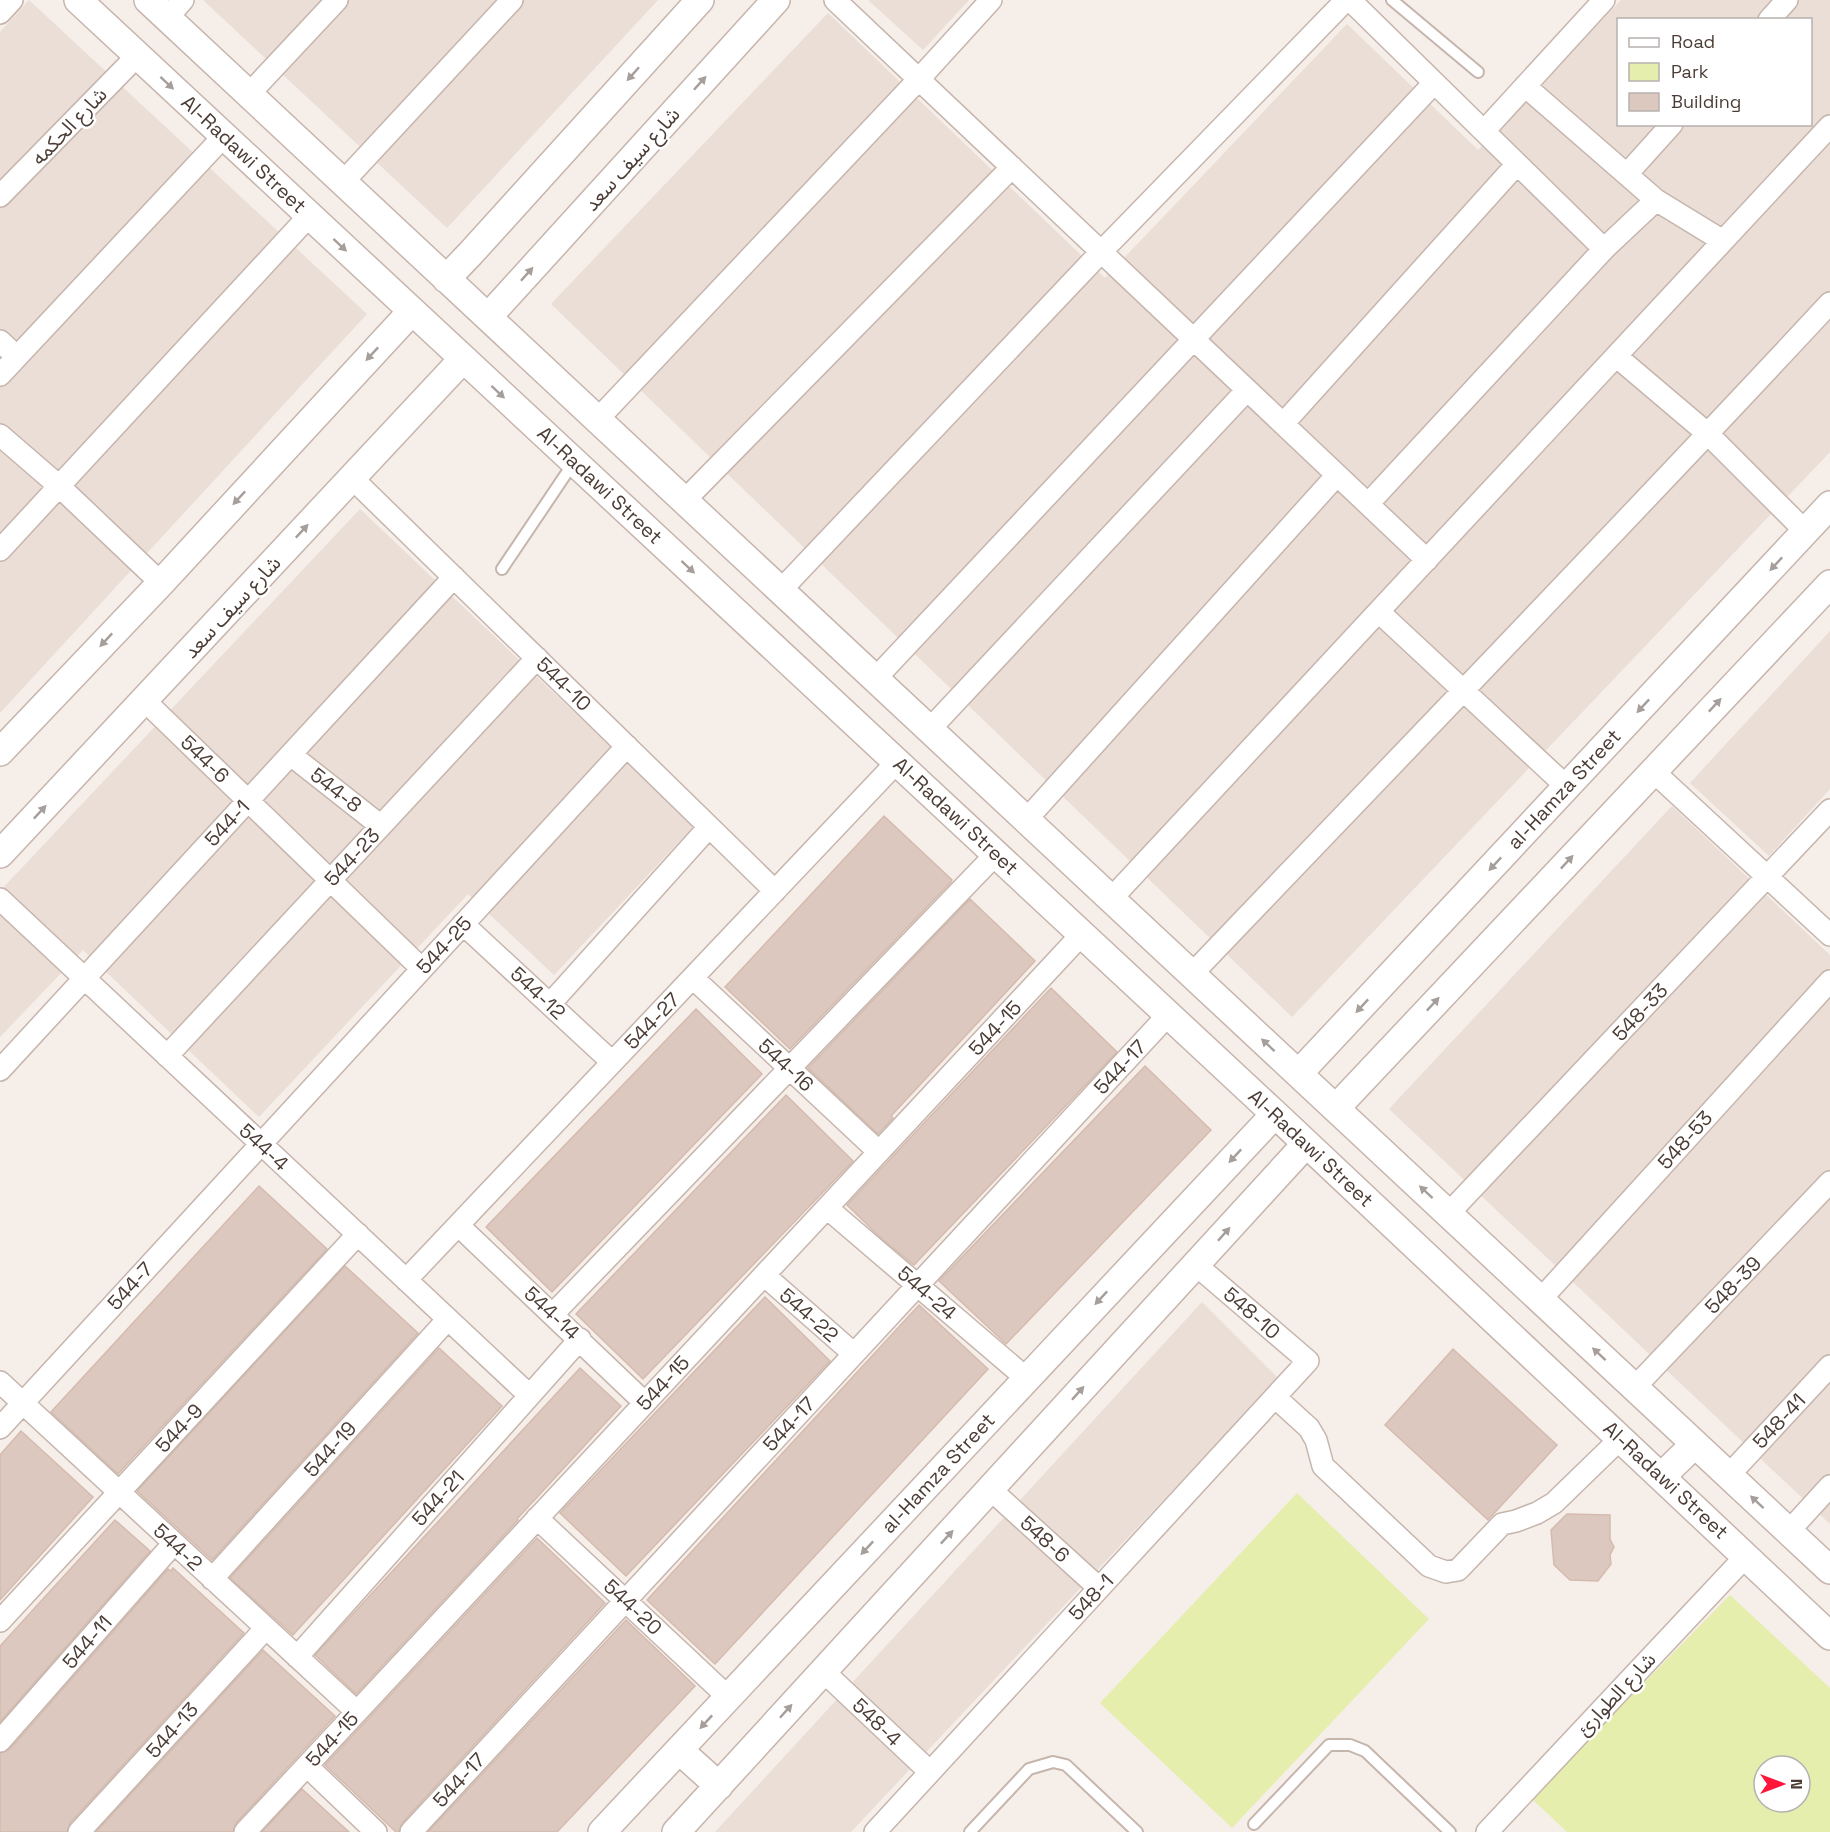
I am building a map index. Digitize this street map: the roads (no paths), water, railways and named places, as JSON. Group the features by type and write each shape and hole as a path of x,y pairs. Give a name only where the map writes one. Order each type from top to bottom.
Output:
{"street":[{"path":"0,13 12,0"},
{"name":"Al-Radawi Street","path":"78,0 1275,1114 1830,1636"},
{"path":"249,94 338,0"},
{"path":"343,182 512,0"},
{"path":"446,279 700,0"},
{"name":"شارع سيف سعد","path":"488,317 776,0"},
{"path":"835,0 1427,560"},
{"path":"597,420 991,0"},
{"path":"780,591 1101,252 1348,0 1604,249"},
{"path":"1484,131 1604,0"},
{"path":"1771,18 1787,0"},
{"path":"166,6 249,94 1830,1570"},
{"name":"شارع الحكمه","path":"0,196 138,56"},
{"path":"832,701 869,673 1194,339 1434,83"},
{"path":"1526,86 1656,200 1723,241"},
{"path":"1627,174 1670,126"},
{"path":"1111,899 1830,126"},
{"path":"0,375 224,136"},
{"path":"1283,424 1517,164"},
{"path":"684,501 1012,167"},
{"path":"1368,504 1604,249 1656,200"},
{"path":"0,550 309,216"},
{"path":"1192,975 1830,303"},
{"path":"0,753 161,583 412,311"},
{"path":"0,341 17,357"},
{"path":"1616,356 1708,434 1806,532"},
{"name":"شارع سيف سعد","path":"0,854 463,359"},
{"path":"930,730 1247,390"},
{"path":"0,435 59,486 161,583"},
{"path":"1026,820 1337,475"},
{"name":"544-10","path":"352,478 775,891"},
{"name":"al-Hamza Street","path":"1299,1073 1830,506"},
{"name":"544-1","path":"0,1070 454,577"},
{"path":"1336,1108 1830,584"},
{"path":"1379,612 1567,787"},
{"name":"544-23","path":"167,1056 537,658"},
{"name":"544-6","path":"144,700 422,969"},
{"name":"544-25","path":"261,1143 627,746"},
{"name":"544-8","path":"291,755 381,826"},
{"name":"544-27","path":"406,1280 897,762"},
{"path":"1653,771 1830,935"},
{"name":"548-33","path":"1449,1214 1830,810"},
{"path":"550,1004 709,827"},
{"path":"553,1314 996,854"},
{"name":"544-4","path":"0,899 529,1395"},
{"name":"544-12","path":"463,924 612,1062"},
{"name":"544-15","path":"245,1832 1082,934"},
{"name":"544-16","path":"693,978 879,1152"},
{"name":"548-53","path":"1541,1299 1830,981"},
{"name":"544-17","path":"411,1832 1168,1015"},
{"name":"al-Hamza Street","path":"602,1832 1275,1114"},
{"name":"544-7","path":"0,1428 261,1143"},
{"path":"676,1832 1306,1144"},
{"name":"548-39","path":"1635,1387 1830,1182"},
{"name":"544-24","path":"827,1208 1026,1378"},
{"name":"544-14","path":"458,1225 645,1403"},
{"name":"544-9","path":"0,1621 357,1234"},
{"name":"548-10","path":"1196,1265 1308,1361"},
{"name":"544-22","path":"764,1275 854,1354"},
{"name":"544-19","path":"212,1579 448,1319"},
{"name":"544-21","path":"297,1657 580,1339"},
{"name":"548-1","path":"875,1832 1308,1361"},
{"name":"548-41","path":"1729,1475 1830,1366"},
{"name":"544-2","path":"0,1382 357,1712"},
{"path":"1275,1397 1309,1428 1316,1440 1323,1466 1341,1485 1429,1566 1446,1572 1458,1570 1502,1524 1537,1513 1554,1503 1621,1438"},
{"path":"1662,1476 1695,1444"},
{"path":"1789,1531 1830,1486"},
{"name":"548-6","path":"990,1489 1099,1588"},
{"name":"544-20","path":"537,1518 728,1697"},
{"name":"544-11","path":"0,1741 174,1543"},
{"name":"شارع الطوارئ","path":"1487,1832 1746,1556"},
{"name":"544-13","path":"79,1832 266,1628"},
{"name":"548-4","path":"823,1671 930,1772"},
{"path":"679,1750 718,1786"},
{"path":"307,1766 376,1832"}],"lane":[{"path":"1392,0 1478,72"},
{"path":"502,569 574,462"},
{"path":"1254,1824 1329,1745 1350,1745 1365,1751 1450,1832"},
{"path":"970,1832 1029,1769 1053,1762 1066,1765 1137,1832"}]}
